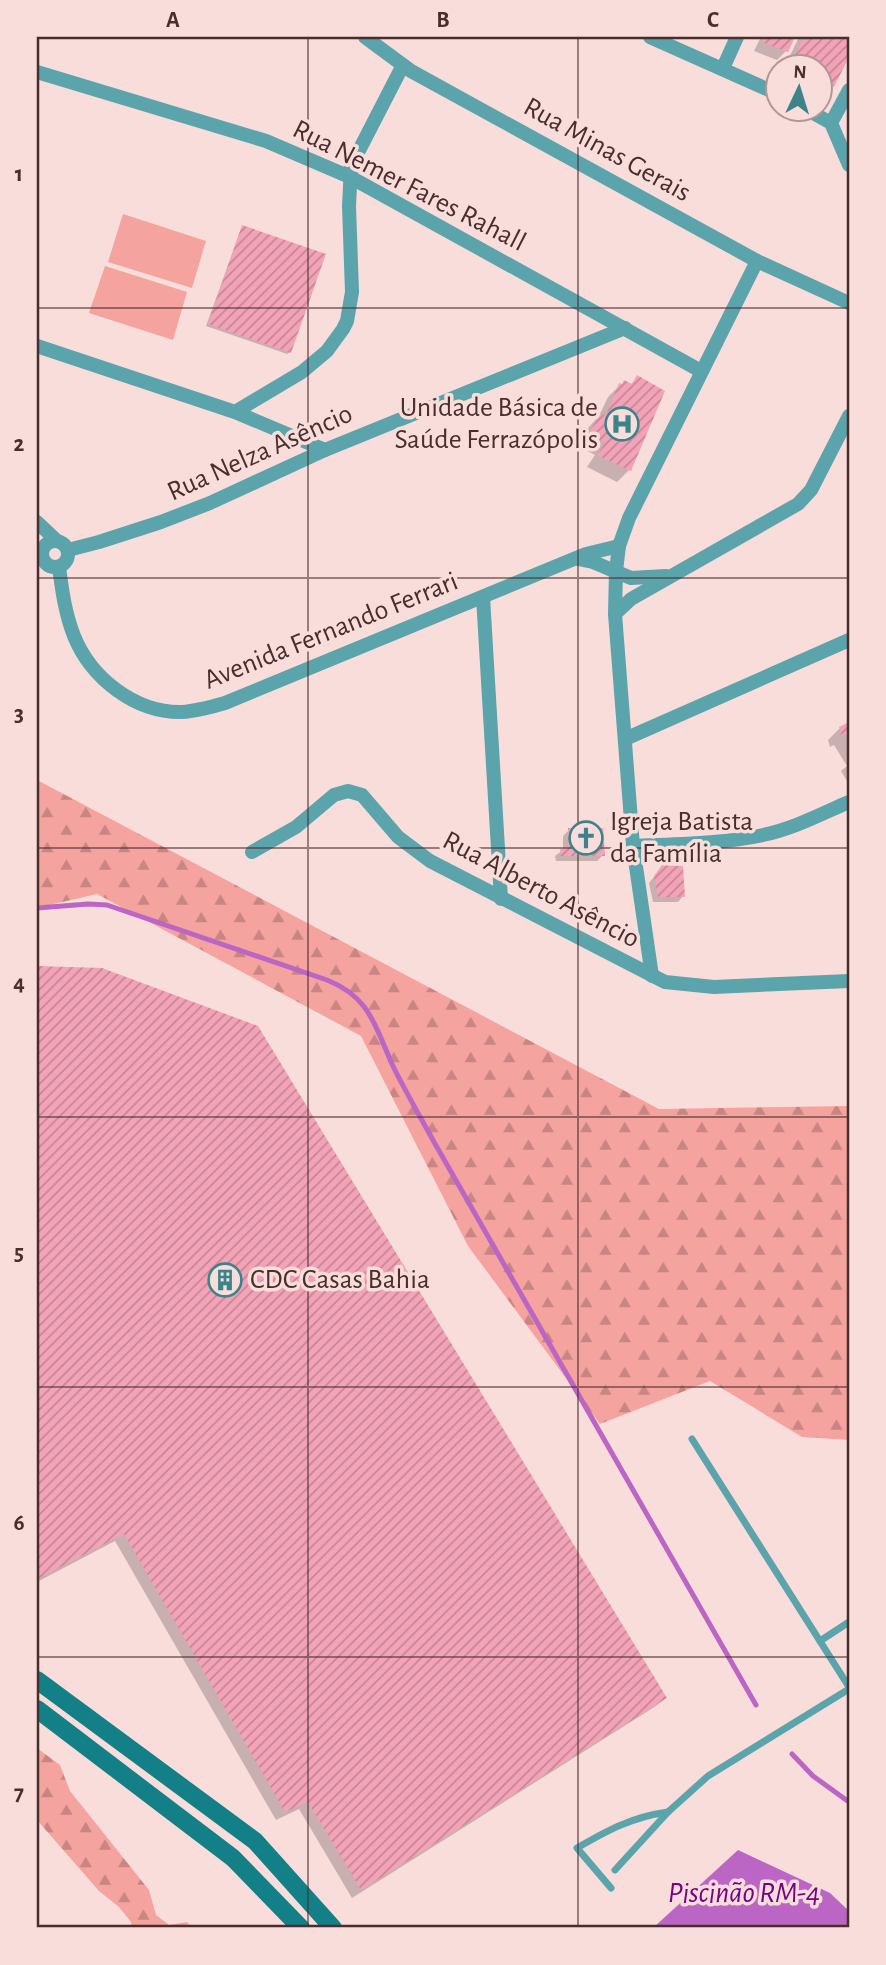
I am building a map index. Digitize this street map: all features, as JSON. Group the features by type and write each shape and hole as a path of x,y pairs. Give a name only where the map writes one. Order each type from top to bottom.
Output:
{"street":[{"name":"Rua Minas Gerais","path":"365,37 403,65 757,261 849,303"},
{"path":"650,37 764,87"},
{"path":"723,68 737,37"},
{"path":"235,412 310,366 327,351 343,329 349,314 352,292 350,177 354,156 403,65"},
{"name":"Rua Nemer Fares Rahall","path":"37,72 265,141 350,177 701,371"},
{"path":"834,117 849,90"},
{"path":"831,122 849,165"},
{"path":"652,976 633,846 615,614 616,571 629,518 757,261"},
{"path":"831,297 849,293"},
{"name":"Rua Nelza Asêncio","path":"62,545 149,526 210,503 325,450 625,328"},
{"path":"37,346 235,412 325,450"},
{"path":"615,614 631,599 681,573 798,504 811,490 849,415"},
{"path":"37,522 62,545 66,561 47,566 37,532"},
{"path":"43,548 49,542 62,545"},
{"name":"Avenida Fernando Ferrari","path":"47,566 87,663 105,682 142,704 169,711 195,711 225,703 575,559 620,546"},
{"path":"575,559 593,562 639,579 681,573"},
{"path":"482,597 501,899"},
{"path":"625,738 849,640"},
{"name":"Rua Alberto Asêncio","path":"252,852 296,827 334,795 356,792 368,801 407,846 430,861 665,982 714,987 849,981"},
{"path":"633,846 703,843 763,835 785,830 849,802"},
{"path":"37,1680 254,1841 333,1928"},
{"path":"37,1709 233,1858 301,1928"}],"lane":[{"path":"615,1870 668,1812 708,1776 849,1688 692,1439"},
{"path":"820,1641 849,1622"},
{"path":"611,1888 578,1848 614,1827 643,1815 668,1812"}],"green space":[{"path":"123,214 206,241 192,288 108,262"},
{"path":"105,266 187,292 173,340 89,313"},
{"path":"37,780 659,1109 849,1106 849,1440 802,1437 710,1381 600,1424 468,1246 361,1036 97,894 45,906 37,905"},
{"path":"37,1748 60,1765 70,1791 149,1890 156,1915 169,1925 187,1922 191,1928 132,1928 131,1922 119,1907 99,1891 37,1820"}],"water":[{"name":"Piscinão RM-4","path":"738,1850 830,1893 849,1911 849,1928 653,1928"}],"building":[{"path":"764,37 795,37 788,52 762,42"},
{"path":"804,37 849,37 849,57 834,87 834,52 797,52"},
{"path":"242,225 326,254 291,353 208,324"},
{"name":"Unidade Básica de Saúde Ferrazópolis","path":"637,375 665,391 631,471 597,455 605,443 588,434 600,414 606,415 619,383 622,384 624,380 632,384"},
{"path":"849,722 849,738 847,734 842,736 839,727"},
{"name":"Igreja Batista da Família","path":"568,828 603,828 605,856 561,856 560,849 568,847"},
{"path":"662,865 683,866 685,897 658,897 654,876"},
{"name":"CDC Casas Bahia","path":"37,966 102,968 258,1026 667,1698 361,1890 308,1802 285,1812 124,1534 37,1579"}],"waterway":[{"path":"37,908 107,905 327,980 353,995 362,1004 434,1142 756,1705"},
{"path":"792,1754 813,1776 849,1802"}],"place":[{"name":"Unidade Básica de Saúde Ferrazópolis","path":"622,424"},
{"name":"Igreja Batista da Família","path":"586,838"},
{"name":"CDC Casas Bahia","path":"225,1280"}]}
